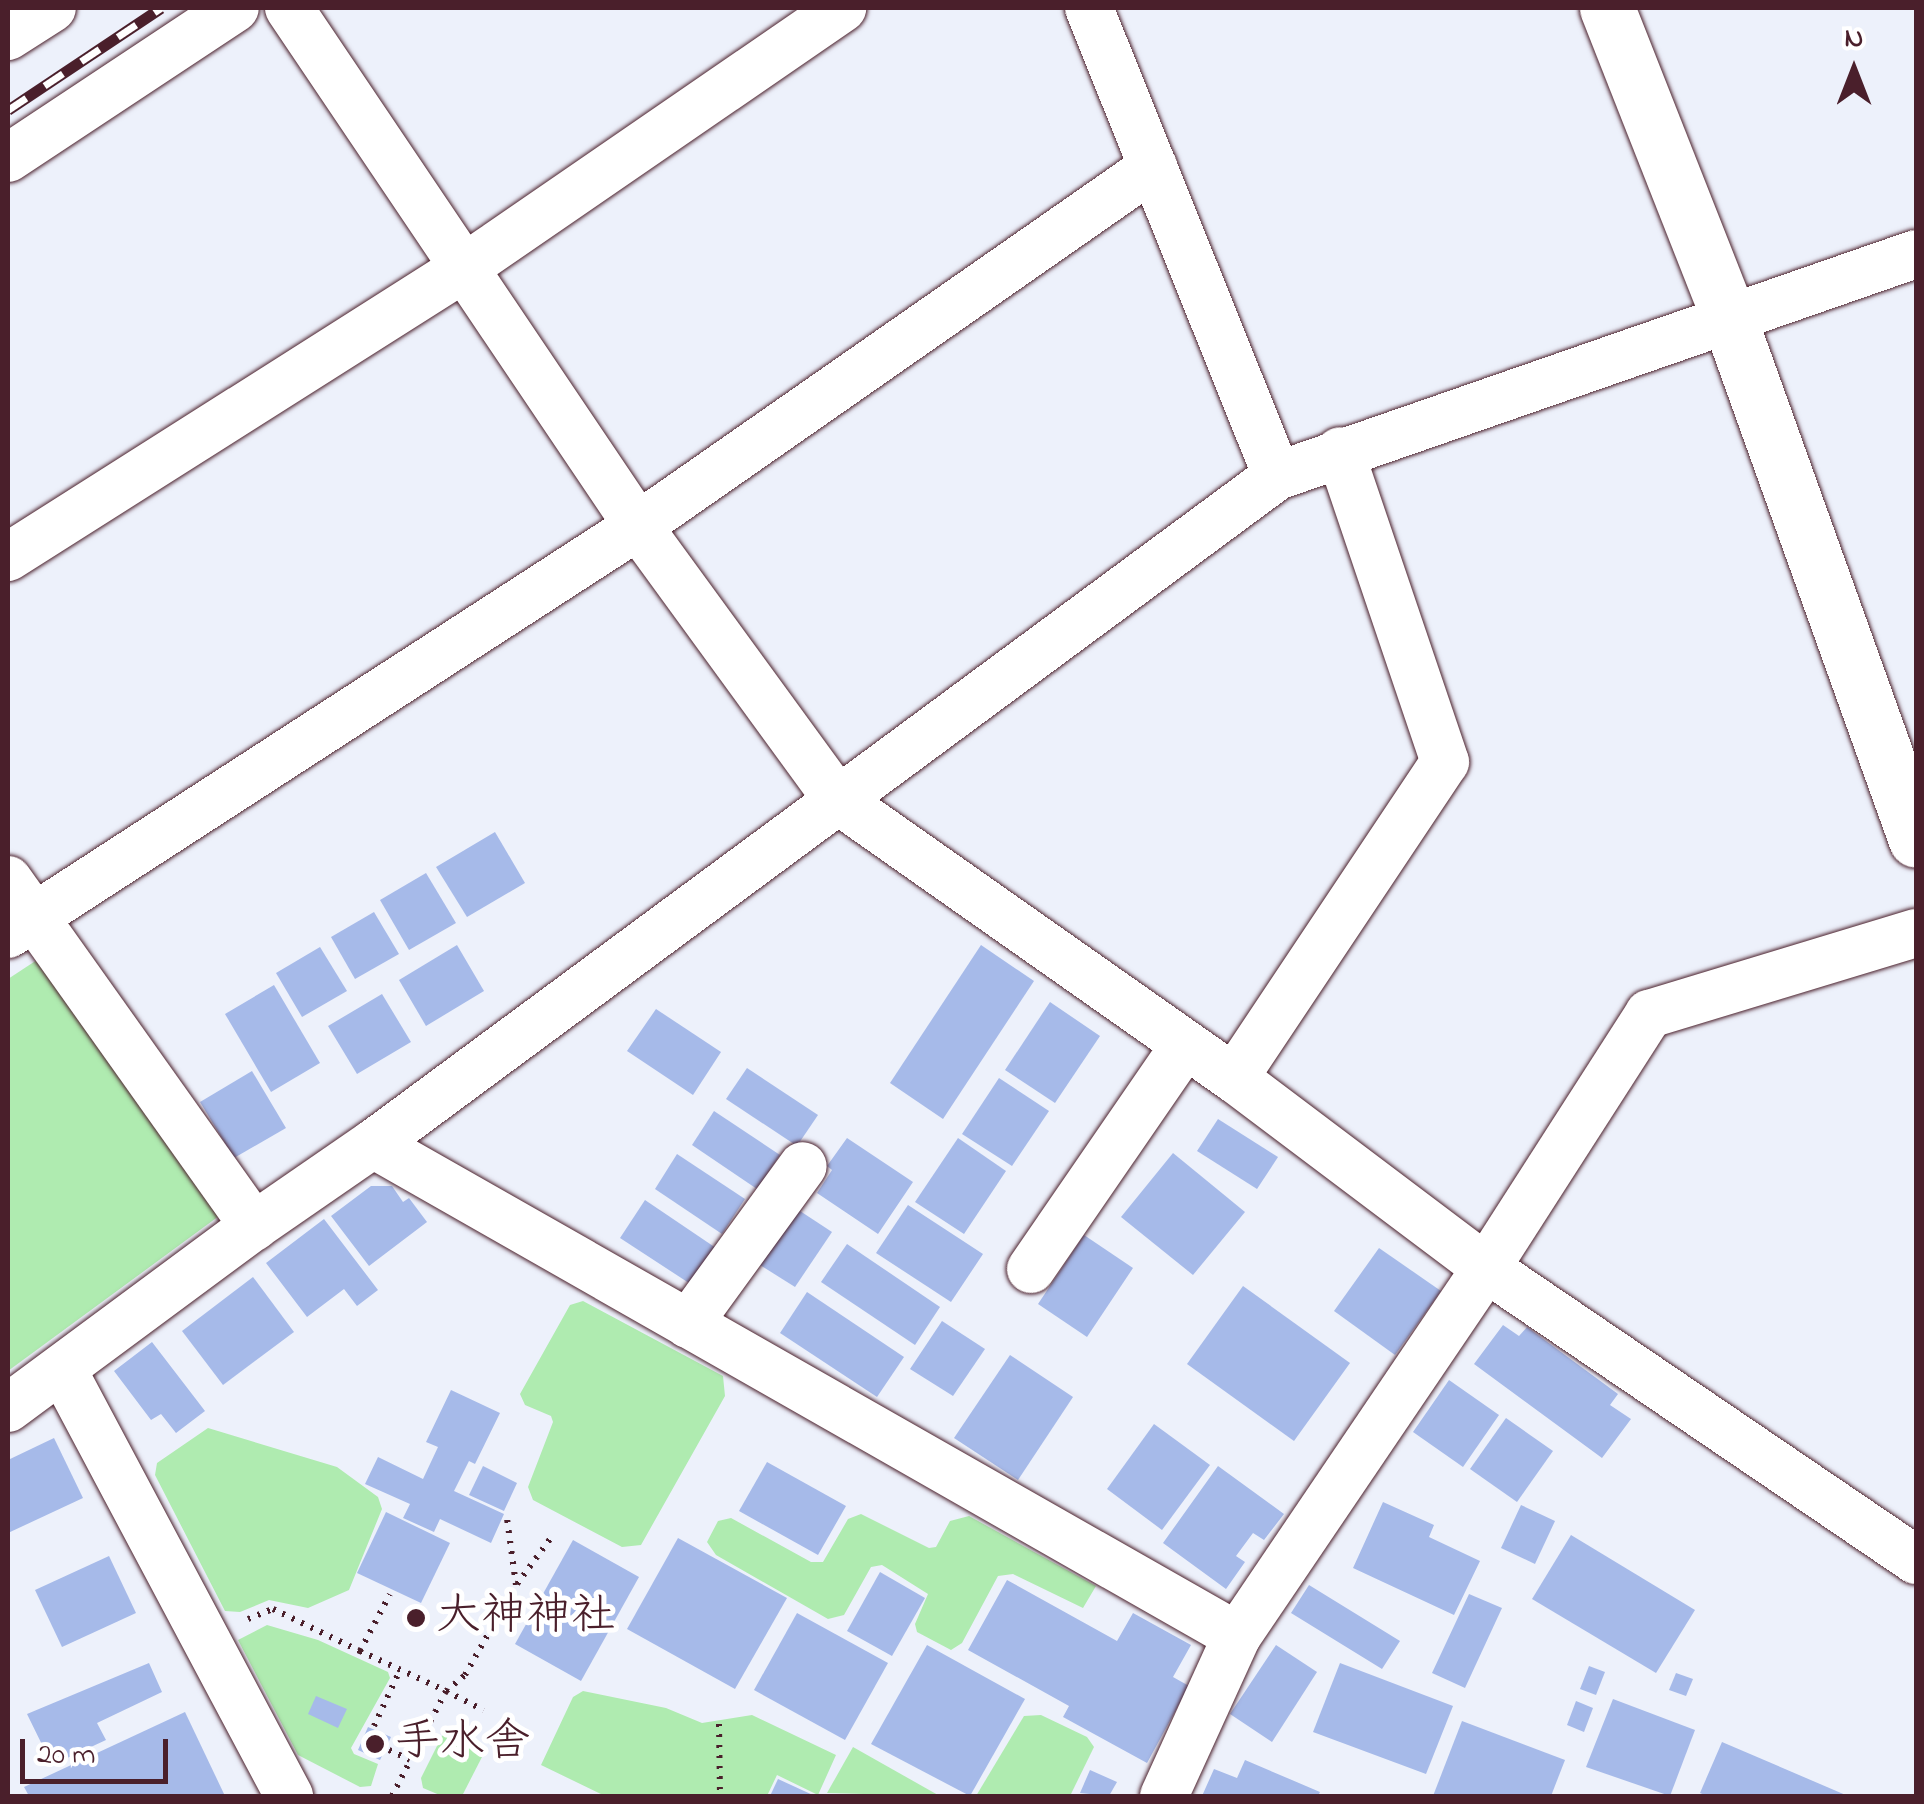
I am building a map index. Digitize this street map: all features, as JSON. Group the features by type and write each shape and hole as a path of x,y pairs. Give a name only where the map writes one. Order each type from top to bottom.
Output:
{"street":[{"path":"8,36 52,8"},
{"path":"8,158 235,8"},
{"path":"289,8 638,526 838,800 1234,1078 1486,1268 1916,1560"},
{"path":"8,557 464,268 842,8"},
{"path":"1088,8 1277,476"},
{"path":"1607,8 1730,321 1916,840"},
{"path":"254,1226 16,911 638,526 1153,167"},
{"path":"8,1408 254,1226 373,1144 1277,476 1916,254"},
{"path":"1234,1078 1445,762 1340,451"},
{"path":"1164,1796 1236,1636 1486,1268 1649,1014 1916,933"},
{"path":"1031,1269 1185,1045"},
{"path":"373,1144 1236,1636"},
{"path":"688,1324 803,1166"},
{"path":"62,1369 288,1796"}],"path":[{"path":"507,1518 516,1584"},
{"path":"392,1796 446,1692 464,1675 490,1638 516,1584 550,1538"},
{"path":"360,1651 390,1594"},
{"path":"204,1637 272,1609 483,1710"},
{"path":"374,1726 400,1670"},
{"path":"718,1724 720,1796"},
{"path":"389,1750 411,1760"}],"green space":[{"path":"43,956 219,1216 8,1371 8,979"},
{"path":"583,1301 723,1376 725,1396 641,1545 622,1547 533,1500 528,1487 553,1422 551,1416 525,1405 520,1394 570,1305"},
{"path":"208,1428 337,1467 378,1497 382,1509 349,1590 308,1608 269,1600 240,1612 225,1611 155,1475 157,1463"},
{"path":"861,1514 929,1548 936,1547 950,1521 969,1516 1096,1586 1083,1608 1013,1574 998,1576 962,1643 951,1650 917,1632 915,1624 928,1594 882,1565 871,1567 844,1615 828,1619 716,1555 707,1542 718,1521 731,1518 811,1562 823,1562 848,1519"},
{"path":"267,1625 318,1640 388,1672 390,1678 351,1748 354,1754 378,1764 371,1786 360,1787 298,1755 238,1640"},
{"path":"583,1691 666,1708 702,1723 752,1715 836,1755 818,1795 777,1775 767,1796 605,1796 541,1765 573,1697"},
{"path":"1041,1715 1087,1737 1094,1747 1070,1796 976,1796 1024,1716"},
{"path":"452,1732 481,1746 483,1755 462,1796 442,1796 423,1788 421,1778 443,1734"},
{"path":"853,1747 938,1795 827,1793"}],"building":[{"path":"495,832 525,883 467,917 436,867"},
{"path":"426,873 456,923 409,950 380,900"},
{"path":"374,912 399,954 355,979 331,937"},
{"path":"457,945 484,991 426,1026 399,980"},
{"path":"981,945 1034,981 943,1119 890,1083"},
{"path":"320,947 347,991 302,1017 276,973"},
{"path":"274,985 320,1063 271,1092 225,1014"},
{"path":"382,994 411,1042 357,1074 328,1026"},
{"path":"1050,1002 1100,1036 1055,1103 1005,1070"},
{"path":"656,1009 721,1052 693,1095 627,1051"},
{"path":"747,1068 818,1115 797,1146 726,1099"},
{"path":"252,1071 286,1128 234,1158 200,1102"},
{"path":"999,1078 1049,1111 1012,1166 962,1134"},
{"path":"714,1111 780,1155 757,1189 692,1145"},
{"path":"1218,1119 1278,1157 1257,1189 1197,1151"},
{"path":"847,1138 913,1182 878,1234 817,1193 832,1170 827,1166"},
{"path":"958,1138 1006,1171 964,1234 915,1202"},
{"path":"1173,1153 1245,1212 1193,1275 1121,1217"},
{"path":"677,1154 745,1199 722,1234 655,1189"},
{"path":"371,1186 392,1186 403,1202 409,1198 427,1222 369,1266 331,1216"},
{"path":"645,1200 716,1248 692,1285 620,1238"},
{"path":"908,1205 983,1254 951,1302 876,1253"},
{"path":"797,1209 832,1232 795,1287 760,1265"},
{"path":"324,1219 378,1290 357,1306 344,1289 307,1317 266,1263"},
{"path":"1084,1235 1133,1268 1087,1337 1038,1304"},
{"path":"847,1244 940,1307 915,1345 821,1282"},
{"path":"1379,1248 1441,1291 1395,1355 1334,1311"},
{"path":"253,1277 294,1332 223,1385 182,1331"},
{"path":"1243,1286 1350,1363 1294,1441 1187,1364"},
{"path":"807,1292 904,1357 877,1397 780,1333"},
{"path":"942,1321 985,1349 953,1396 910,1369"},
{"path":"1503,1325 1519,1336 1527,1327 1618,1394 1610,1405 1631,1419 1602,1458 1474,1364"},
{"path":"152,1342 205,1411 176,1433 161,1414 151,1420 114,1371"},
{"path":"1010,1355 1073,1397 1018,1480 954,1438"},
{"path":"1449,1380 1499,1415 1463,1467 1413,1432"},
{"path":"451,1390 500,1413 475,1464 469,1461 454,1491 504,1514 491,1543 440,1519 434,1532 403,1518 410,1504 365,1484 378,1457 423,1479 438,1447 426,1442"},
{"path":"1506,1418 1553,1451 1517,1502 1470,1469"},
{"path":"1154,1424 1210,1465 1162,1530 1107,1489"},
{"path":"54,1438 83,1498 8,1533 8,1460"},
{"path":"767,1462 846,1506 818,1555 739,1511"},
{"path":"483,1466 517,1483 504,1511 469,1495"},
{"path":"1218,1466 1284,1514 1264,1540 1253,1533 1236,1556 1245,1562 1226,1589 1163,1543"},
{"path":"1383,1502 1434,1525 1429,1537 1480,1561 1454,1615 1353,1568"},
{"path":"1521,1505 1555,1521 1535,1564 1501,1548"},
{"path":"386,1512 450,1543 421,1603 357,1573"},
{"path":"1571,1535 1695,1610 1656,1673 1532,1599"},
{"path":"678,1538 787,1598 735,1689 627,1629"},
{"path":"573,1540 639,1577 581,1681 515,1644"},
{"path":"109,1556 136,1613 62,1647 35,1590"},
{"path":"880,1572 925,1598 892,1656 847,1631"},
{"path":"1007,1580 1117,1641 1133,1613 1191,1645 1173,1677 1189,1686 1147,1763 1063,1717 1069,1706 968,1650"},
{"path":"1309,1585 1400,1641 1382,1669 1291,1613"},
{"path":"1469,1594 1502,1608 1465,1688 1432,1673"},
{"path":"797,1613 888,1663 845,1740 754,1690"},
{"path":"927,1645 1025,1699 970,1796 871,1744"},
{"path":"1276,1645 1317,1672 1272,1742 1230,1714"},
{"path":"149,1663 162,1692 97,1723 106,1740 52,1765 27,1714"},
{"path":"1340,1663 1453,1706 1426,1774 1313,1732"},
{"path":"1589,1666 1605,1672 1596,1695 1580,1689"},
{"path":"1676,1673 1693,1679 1686,1696 1669,1690"},
{"path":"316,1696 347,1709 338,1728 308,1714"},
{"path":"1613,1699 1695,1730 1670,1796 1586,1767"},
{"path":"1576,1701 1593,1708 1584,1732 1567,1725"},
{"path":"185,1712 225,1796 29,1796 24,1787"},
{"path":"1462,1721 1565,1760 1551,1796 1433,1796"},
{"name":"手水舎","path":"368,1727 391,1737 380,1760 358,1750"},
{"path":"1722,1742 1848,1796 1700,1793"},
{"path":"1245,1760 1320,1792 1318,1796 1202,1796 1214,1769 1237,1778"},
{"path":"1090,1770 1117,1782 1109,1796 1080,1793"},
{"path":"778,1779 815,1796 770,1796"}],"railway":[{"path":"8,110 161,8"}],"place":[{"name":"大神神社","path":"416,1618"},
{"name":"手水舎","path":"375,1744"}]}
